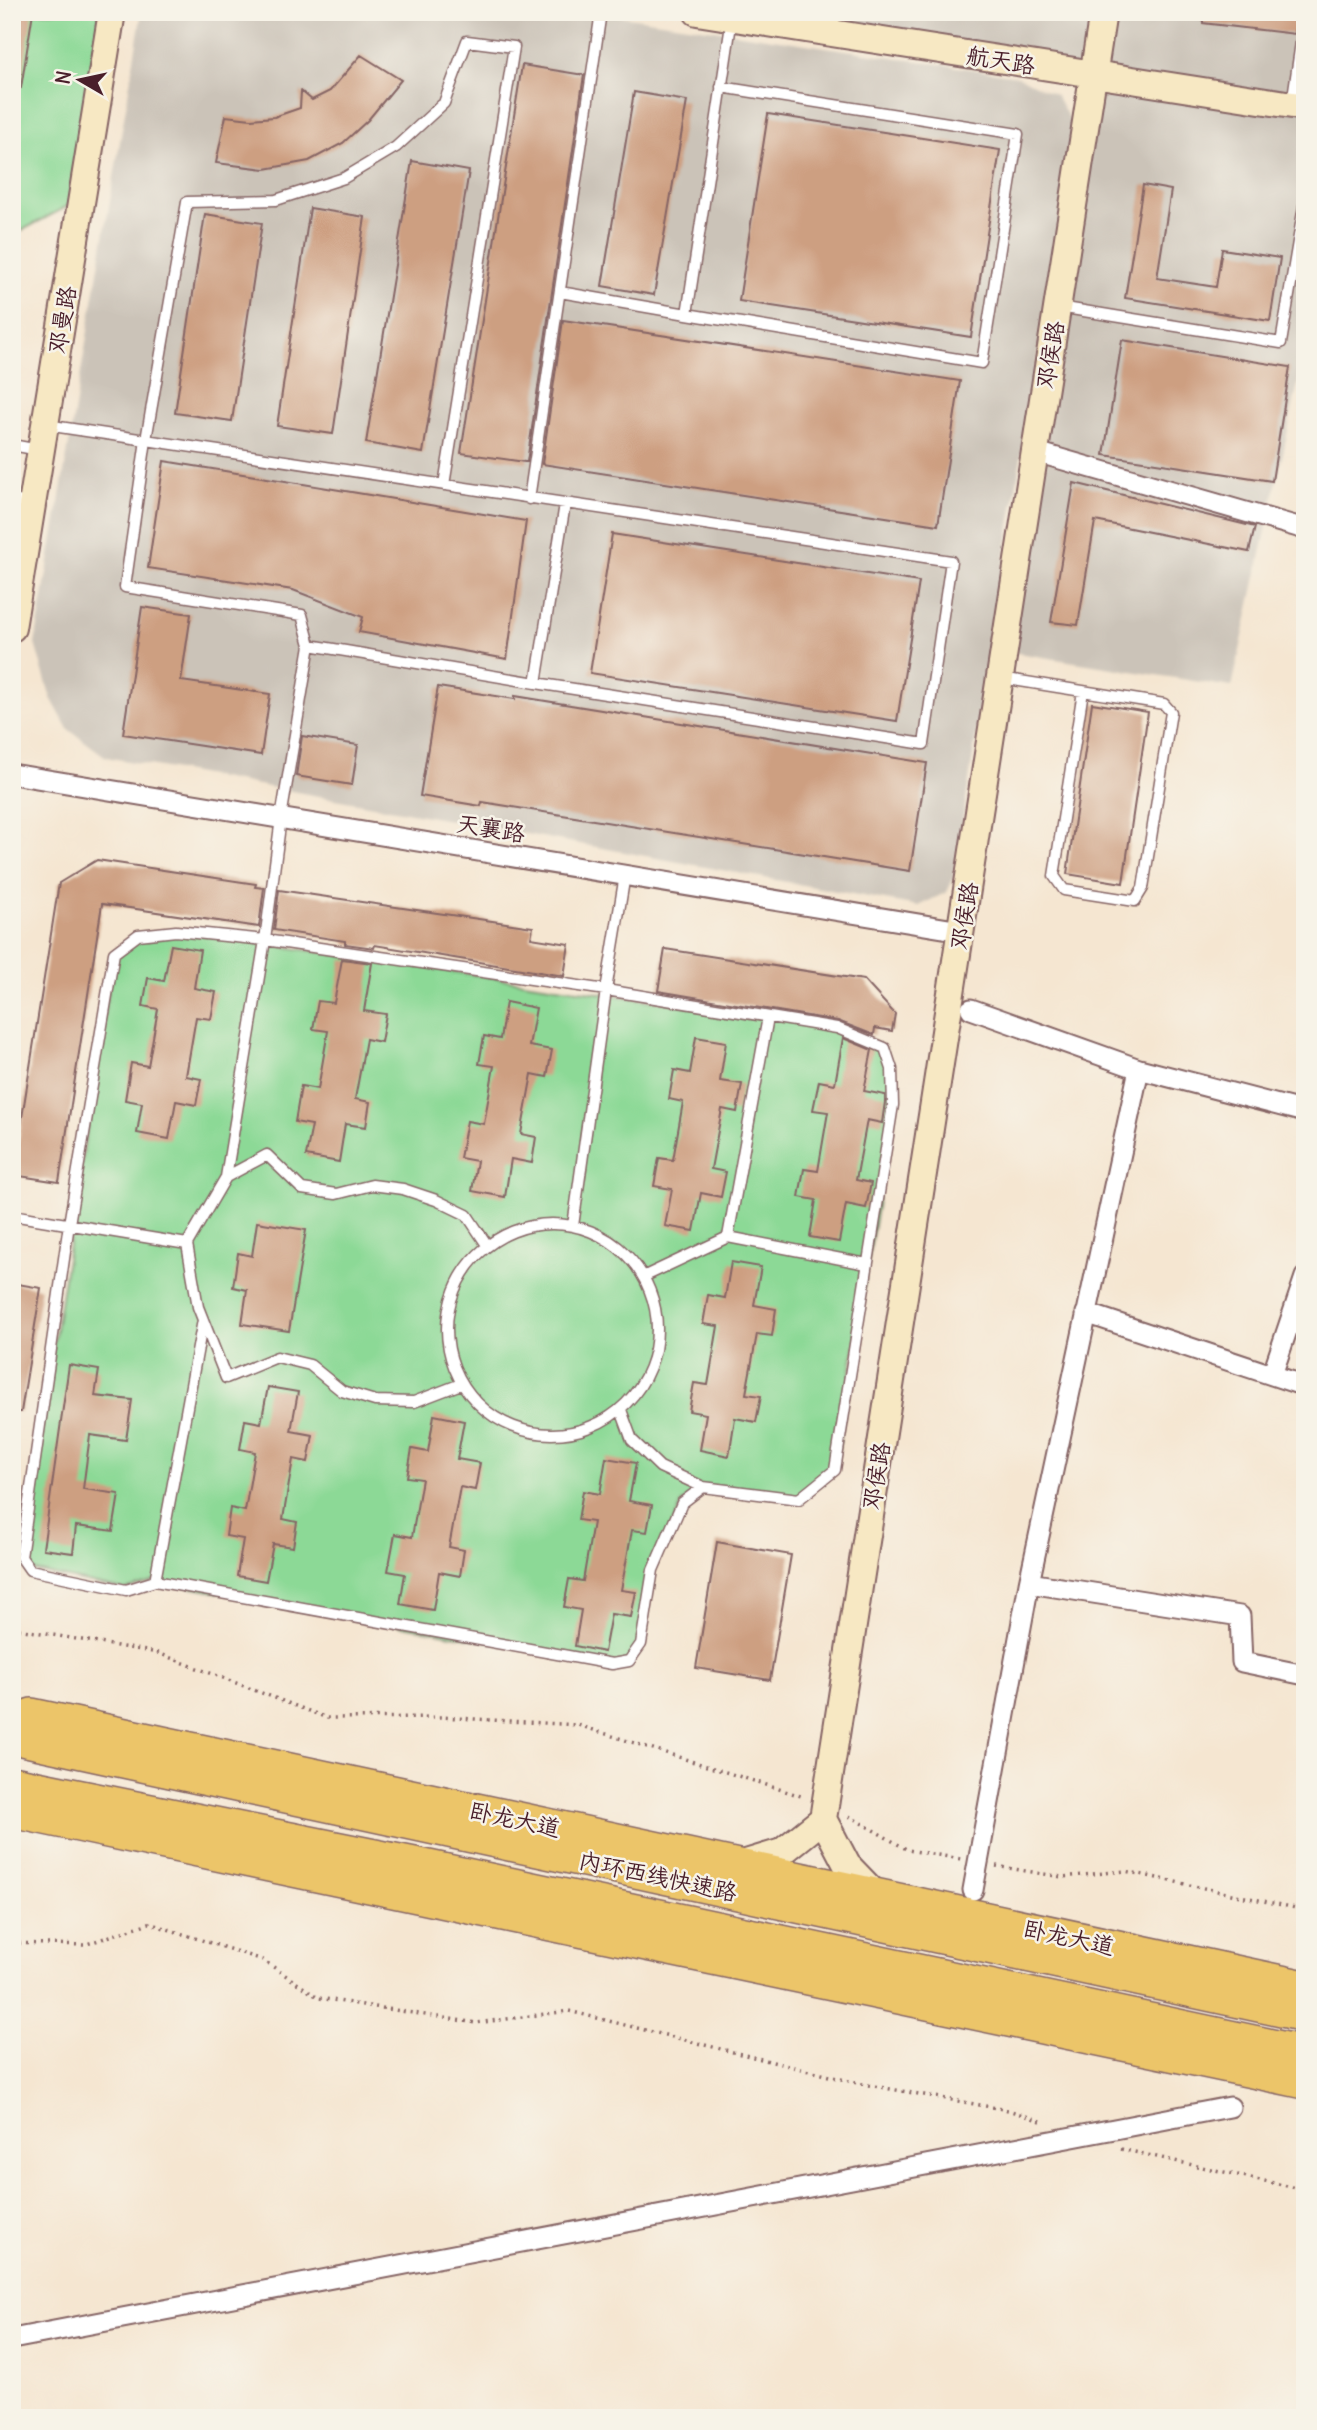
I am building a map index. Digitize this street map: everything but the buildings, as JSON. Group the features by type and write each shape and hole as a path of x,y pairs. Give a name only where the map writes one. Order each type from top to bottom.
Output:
{"highway":[{"name":"卧龙大道","path":"12,1712 1305,1988"},
{"name":"内环西线快速路","path":"12,1736 1305,2014"},
{"name":"内环西线快速路","path":"12,1784 428,1868 1305,2054"},
{"path":"12,1810 1305,2081"}],"street":[{"name":"邓曼路","path":"12,628 22,502 43,437 112,12"},
{"name":"航天路","path":"697,12 1298,106"},
{"name":"邓侯路","path":"824,1811 1103,12"},
{"path":"1036,452 1305,528"},
{"name":"天襄路","path":"12,774 961,931"},
{"path":"971,1009 1139,1069 1305,1112"},
{"path":"972,1890 1029,1583 1139,1069"},
{"path":"1272,1375 1305,1277"},
{"path":"1086,1313 1305,1386"},
{"path":"1029,1583 1240,1616 1242,1662 1305,1675"},
{"path":"734,1867 782,1852 824,1811 847,1865 876,1895"},
{"path":"12,2339 1230,2107"}],"lane":[{"path":"529,499 601,12"},
{"path":"1298,106 1305,15"},
{"path":"687,314 732,18"},
{"path":"444,485 514,47 467,41 444,103 396,147 344,178 276,200 187,202 146,440 125,586 302,615 310,645 226,1177 187,1244 198,1307 226,1378 277,1357 310,1365 342,1391 375,1401 414,1402 461,1384"},
{"path":"560,292 982,363 1018,134 721,87"},
{"path":"1058,307 1282,343 1305,200"},
{"path":"12,445 43,437 146,440 951,561 924,744 310,645"},
{"path":"536,683 565,503"},
{"path":"1001,677 1164,704 1171,712 1143,888 1135,901 1064,890 1054,876 1083,691"},
{"path":"573,1226 625,875"},
{"path":"621,1410 632,1440 660,1467 703,1487 799,1499 835,1470 893,1105 892,1069 885,1048 837,1028 606,990 265,940 176,931 138,935 114,953 69,1224 21,1557 30,1570 125,1590 155,1581 612,1664 629,1661 641,1644 653,1570 682,1503 703,1487"},
{"path":"728,1237 768,1017"},
{"path":"226,1177 267,1155 302,1189 336,1194 372,1185 403,1189 436,1200 467,1215 486,1245"},
{"path":"12,1215 187,1244"},
{"path":"555,1222 590,1229 622,1248 645,1276 657,1311 657,1348 644,1382 621,1410 589,1429 554,1435 541,1433 518,1429 486,1412 461,1384 450,1356 446,1325 452,1295 466,1268 486,1245 519,1228 555,1222"},
{"path":"645,1276 728,1237 867,1264"},
{"path":"155,1581 203,1320"}],"path":[{"path":"12,1628 158,1653 327,1718 440,1717 578,1725 824,1811 908,1850 1062,1877 1125,1871 1305,1910"},
{"path":"12,1943 84,1945 149,1923 263,1960 319,1998 476,2023 569,2011 857,2083 1008,2110 1045,2123"},
{"path":"1082,2135 1125,2150 1305,2190"}],"shaded area":[{"path":"142,12 595,12 1017,76 1056,95 1074,128 953,879 947,892 918,906 106,757 68,729 51,698 35,644"},
{"path":"697,12 1305,12 1305,351 1232,687 1005,651 1093,75"}],"green space":[{"path":"12,12 100,12 68,206 21,231 12,229"},
{"path":"176,931 837,1028 885,1048 893,1105 835,1470 799,1499 703,1487 682,1503 653,1570 641,1644 629,1661 612,1664 155,1581 125,1590 30,1570 21,1557 114,953 138,935"}]}
